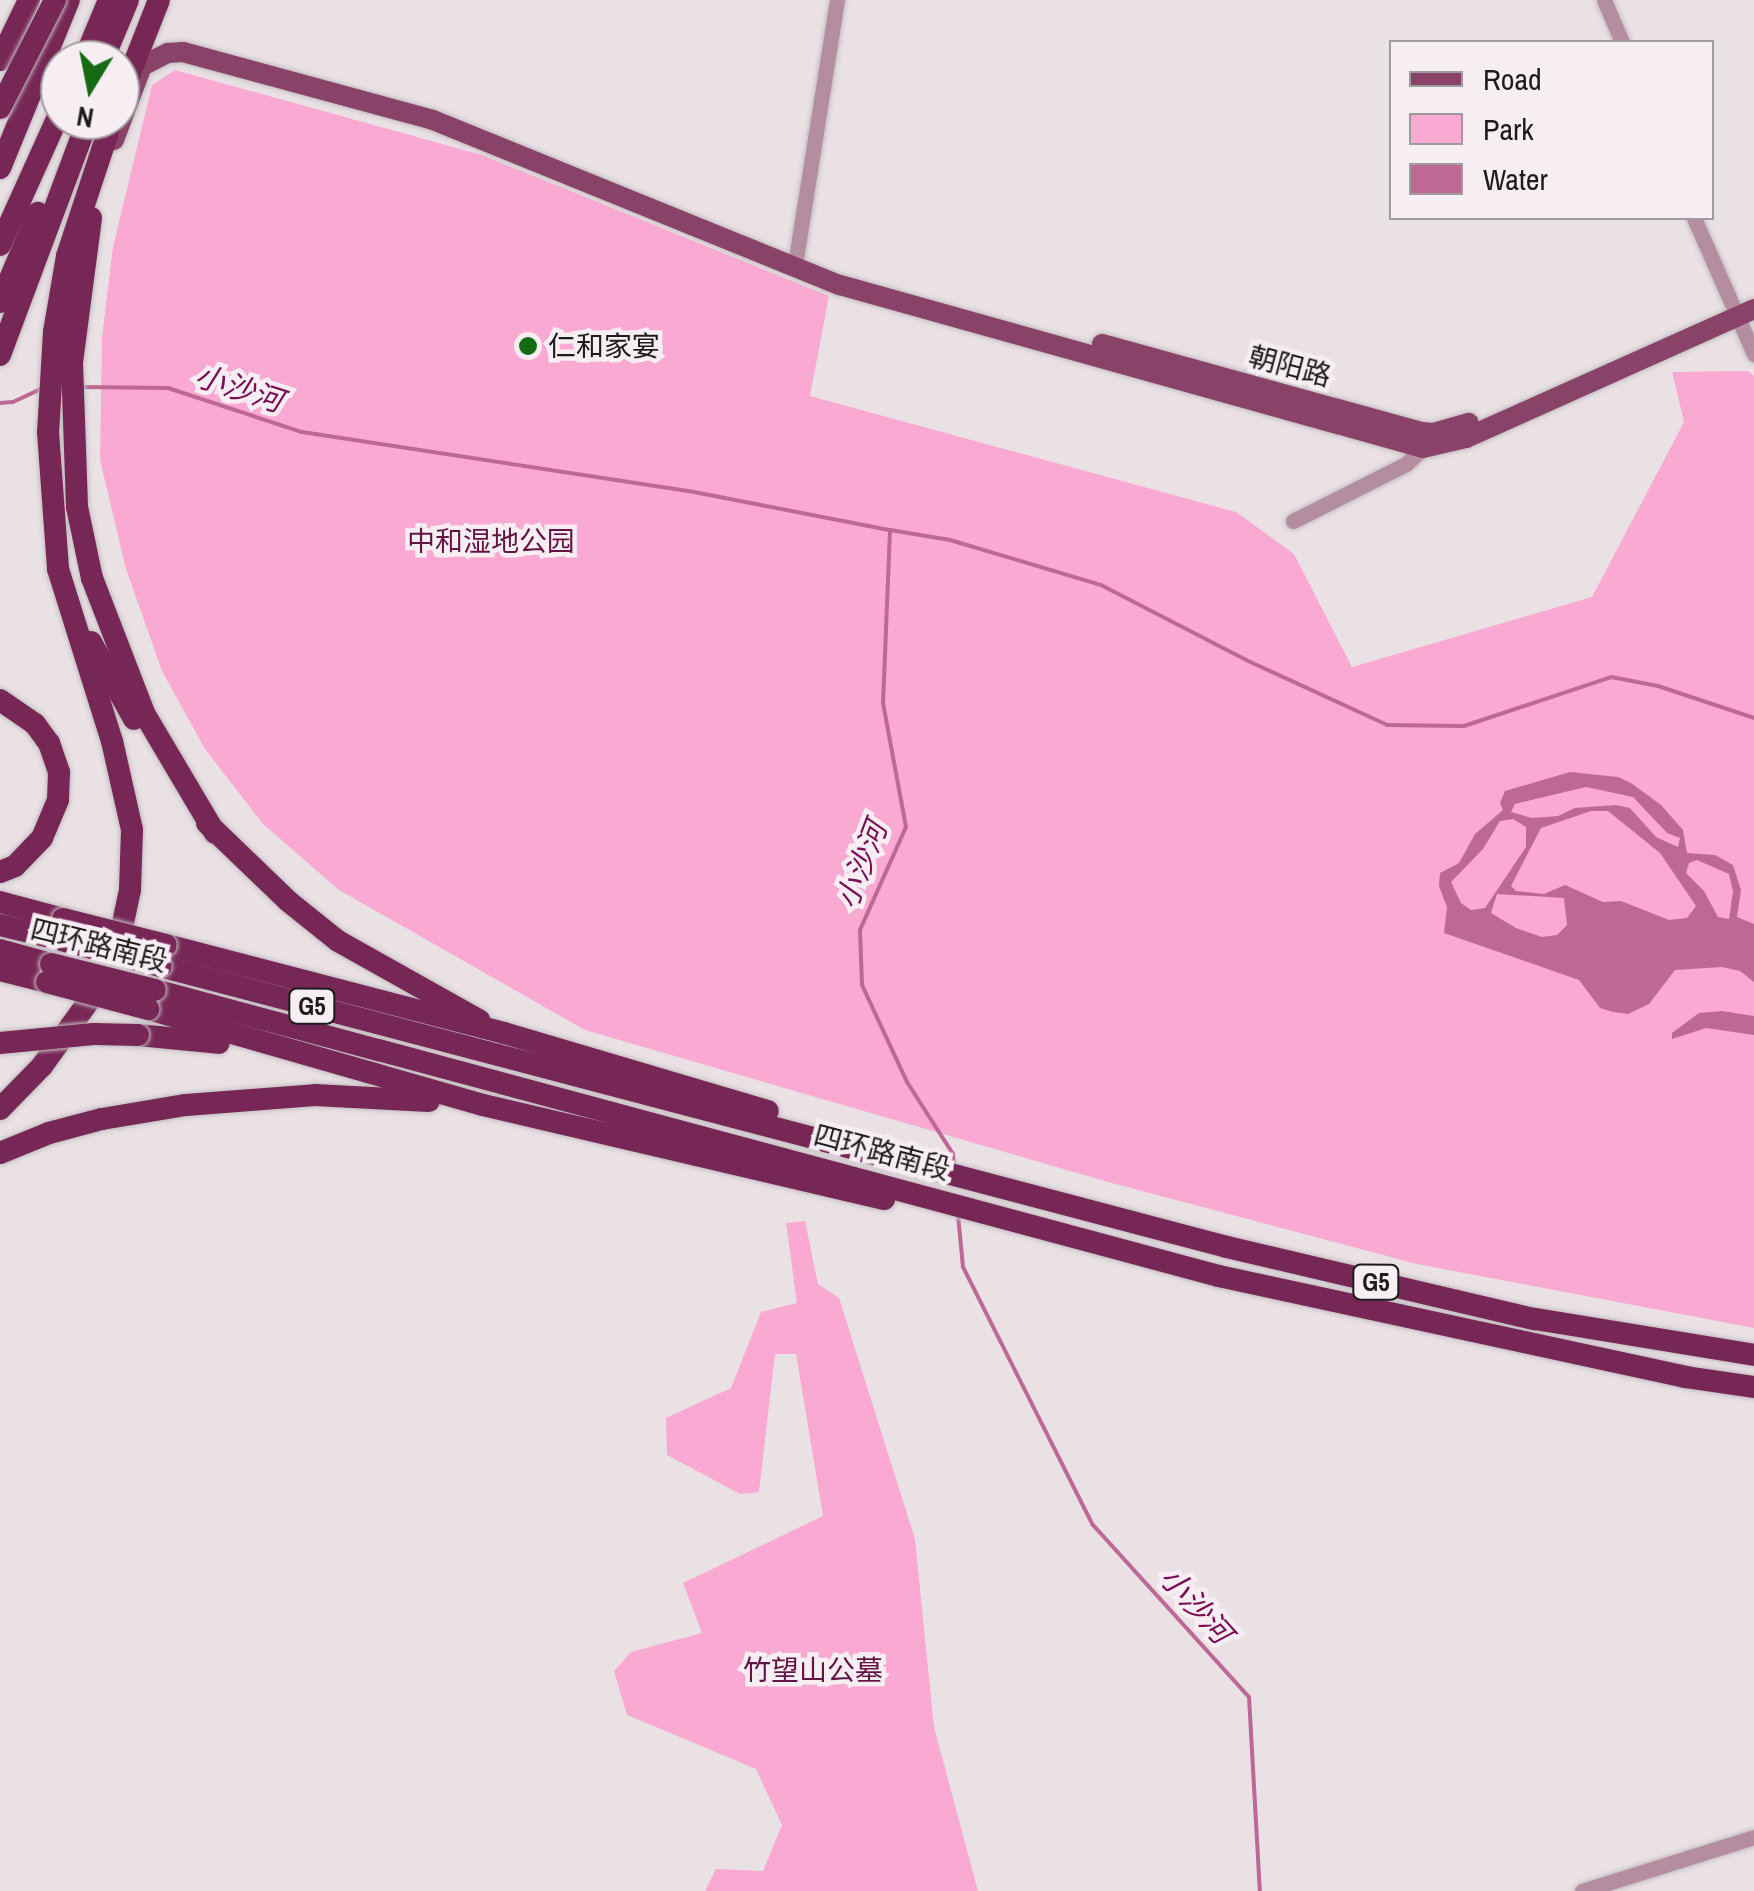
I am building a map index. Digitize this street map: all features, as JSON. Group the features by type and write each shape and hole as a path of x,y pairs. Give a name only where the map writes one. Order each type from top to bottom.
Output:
{"highway":[{"path":"0,60 29,0"},
{"path":"0,90 58,0"},
{"path":"0,108 58,0"},
{"path":"0,168 68,0"},
{"path":"93,40 110,0"},
{"path":"111,40 128,0"},
{"path":"140,50 160,0"},
{"path":"100,24 101,40"},
{"path":"0,245 47,140"},
{"path":"0,302 69,140"},
{"path":"0,356 80,140"},
{"path":"0,1109 42,1066 102,984 118,948 130,890 128,812 112,741 58,569 48,432 54,332 67,256 108,140"},
{"path":"96,189 72,363 77,507 92,578 144,713 215,832"},
{"path":"67,599 130,712 180,789 215,832 338,941 465,1029"},
{"path":"0,700 35,724 49,743 59,772 58,800 42,838 15,866 0,872"},
{"path":"0,902 61,929"},
{"name":"四环路南段","path":"0,925 61,929 465,1029"},
{"name":"四环路南段","path":"0,950 49,973 458,1069 1013,1225 1218,1276 1685,1378 1754,1387"},
{"path":"0,970 49,973"},
{"path":"151,1000 450,1100"},
{"name":"G5","path":"465,1029 500,1044 1227,1247 1535,1319 1754,1355"},
{"path":"0,1043 94,1034 190,1038 343,1066"},
{"path":"0,1154 49,1133 186,1104 316,1095 450,1100 918,1200"}],"main road":[{"path":"140,70 168,53 183,52 434,120 840,285 1423,448"},
{"path":"96,189 110,140"},
{"name":"朝阳路","path":"795,264 1433,434 1456,429 1740,312"},
{"name":"朝阳路","path":"1423,448 1466,438 1740,312 1754,297"}],"street":[{"path":"795,264 837,0"},
{"path":"1604,0 1621,40"},
{"path":"1695,220 1740,312 1754,354"},
{"name":"朝阳路","path":"1293,522 1406,464 1423,448"},
{"path":"1582,1891 1754,1837"}],"green space":[{"name":"中和湿地公园","path":"175,70 482,155 829,296 810,396 1236,512 1294,554 1352,667 1592,597 1684,422 1672,372 1748,371 1754,376 1754,1328 1417,1264 1108,1182 585,1030 339,890 263,824 205,749 162,671 126,569 100,460 102,337 113,247 152,85"},
{"name":"竹望山公墓","path":"805,1221 818,1284 839,1298 915,1539 934,1727 978,1891 705,1891 716,1869 763,1871 782,1825 756,1769 627,1715 614,1671 631,1652 702,1633 683,1583 823,1516 796,1354 775,1354 759,1492 740,1494 667,1455 666,1418 731,1388 761,1312 797,1303 786,1223"}],"water":[{"path":"1570,772 1618,777 1661,805 1683,830 1687,853 1715,855 1733,865 1741,890 1737,917 1754,924 1754,982 1740,971 1722,967 1675,970 1649,1004 1628,1014 1613,1012 1600,1008 1579,980 1444,933 1447,907 1439,886 1440,873 1459,863 1475,834 1503,810 1500,803 1505,791","holes":["1586,787 1633,797 1667,833 1680,838 1678,847 1656,837 1630,808 1575,808 1558,816 1532,818 1511,812 1515,804","1591,811 1608,811 1660,853 1696,906 1687,918 1669,920 1621,901 1603,902 1565,885 1544,894 1516,891 1511,886 1541,828","1513,819 1526,827 1526,847 1485,908 1471,910 1461,903 1451,882 1483,849 1500,821","1697,860 1729,874 1733,891 1729,919 1718,917 1704,891 1686,873 1689,863","1497,894 1564,898 1567,925 1557,935 1542,937 1491,913"]},
{"path":"1722,1011 1754,1016 1754,1035 1706,1028 1672,1039 1672,1033 1699,1013"}],"waterway":[{"name":"小沙河","path":"81,387 168,388 302,432 694,492 890,530 883,703 906,827 860,930 862,985 907,1082 953,1154 954,1166"},
{"name":"小沙河","path":"0,403 13,402 41,389"},
{"path":"890,530 950,540 1101,585 1246,660 1387,725 1464,726 1611,677 1658,686 1754,718"},
{"name":"小沙河","path":"958,1215 963,1267 1093,1525 1249,1697 1260,1891"}],"place":[{"name":"仁和家宴","path":"528,346"}]}
